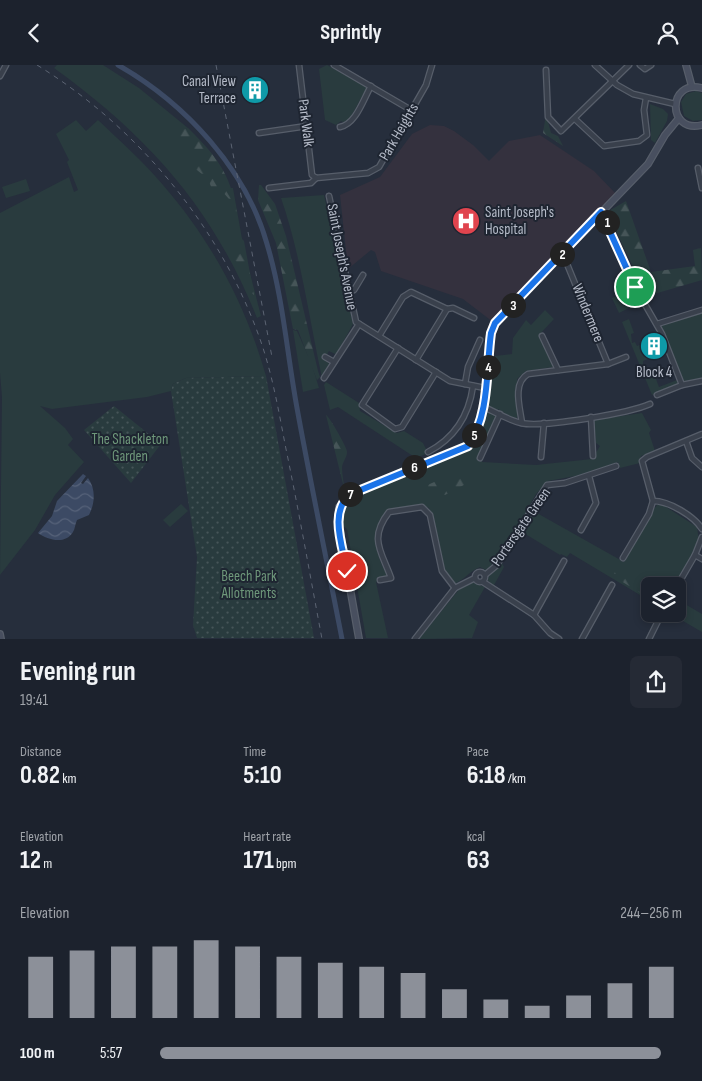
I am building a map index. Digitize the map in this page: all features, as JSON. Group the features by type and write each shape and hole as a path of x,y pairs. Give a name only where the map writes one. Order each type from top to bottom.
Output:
{"street":[{"path":"0,76 6,65"},
{"name":"Park Walk","path":"299,65 312,175 316,179"},
{"path":"334,65 412,110"},
{"name":"Park Heights","path":"316,179 374,171 379,167 430,77 432,65"},
{"path":"595,65 613,81 633,93 675,105"},
{"path":"546,70 549,120 562,131 629,65"},
{"path":"640,65 645,69 650,65"},
{"path":"686,65 692,87"},
{"path":"340,127 347,126 352,121 371,86"},
{"path":"546,86 552,86"},
{"path":"702,88 692,87 681,92 675,105 679,118 688,125 702,125"},
{"path":"575,119 604,146 644,140 646,135 644,110 646,98"},
{"path":"359,639 338,520 342,502 351,494 468,446 476,431 482,406 491,333 495,323 648,164 665,135 679,118"},
{"path":"259,133 307,126"},
{"path":"700,170 702,188"},
{"path":"268,188 311,183 316,179"},
{"name":"Saint Joseph's Avenue","path":"330,195 354,318 359,324 450,381 485,388"},
{"path":"601,212 635,287 657,324 682,385"},
{"name":"Windermere","path":"567,264 608,364"},
{"path":"348,292 354,290 363,275"},
{"path":"379,336 403,297 409,292 421,295 447,309 453,309 474,318"},
{"path":"416,360 447,309"},
{"path":"657,324 702,310"},
{"path":"324,378 359,324"},
{"path":"542,336 558,370"},
{"path":"465,384 468,367 479,346 480,340"},
{"path":"398,348 362,405 395,429 402,427 436,372"},
{"path":"325,357 334,362"},
{"name":"Windermere","path":"522,423 519,382 522,377 528,374 608,364 626,357"},
{"path":"657,395 682,385 702,381"},
{"path":"428,452 442,443 458,427 466,415 473,386"},
{"path":"482,406 522,423 544,423 628,412 650,405"},
{"path":"480,458 500,414"},
{"path":"591,417 593,456"},
{"path":"541,457 544,423"},
{"path":"623,558 649,514 653,501 642,461 647,457 702,434"},
{"path":"686,441 692,458 702,467"},
{"path":"442,443 446,449"},
{"name":"Portersgate Green","path":"484,575 497,565 547,485 565,483 616,466"},
{"path":"580,530 596,503 589,476"},
{"path":"653,501 664,502 698,523 702,529"},
{"path":"380,580 391,579 381,557 378,544 380,528 384,518 389,512 422,507 430,515 442,571 455,588"},
{"path":"682,577 695,555 702,537"},
{"path":"695,555 702,559"},
{"path":"534,615 564,561"},
{"path":"415,639 455,588 475,579 477,572 484,575 483,582"},
{"path":"475,579 478,582 483,582 534,615 550,633 559,639"},
{"path":"582,639 612,585"},
{"path":"649,639 658,622"},
{"path":"546,639 550,633"},
{"path":"0,634 1,639"}],"shaded area":[{"name":"Saint Joseph's Hospital","path":"430,125 444,126 454,131 473,145 489,161 509,141 540,135 594,171 616,194 493,322 463,299 381,271 375,252 371,250 348,269 340,195 380,177 412,134"}],"green space":[{"path":"57,65 103,65 139,88 188,128 179,132 189,143 215,188 233,188 244,250 261,316 257,318 240,279 220,242 175,178 120,121 54,68"},
{"path":"327,65 367,87 347,124 341,121 336,125 325,120 319,69"},
{"path":"696,91 702,93 702,120 693,121 684,116 681,102 686,94"},
{"path":"650,104 663,109 668,114 667,121 655,143 651,140"},
{"path":"546,114 551,133 558,136 563,146 543,133"},
{"path":"76,120 86,131 98,120 148,168 197,228 237,299 258,350 266,376 186,378 173,384 171,391 147,397 52,409 40,406 65,428 73,439 68,445 84,462 55,495 35,530 0,575 2,397 0,373 0,213 69,177 74,192 78,190 67,162 69,160 56,134"},
{"path":"188,128 214,156 226,175 237,213 230,214 227,207 229,199 221,190 217,190 216,199 208,179 192,166 193,156 190,146 184,139 175,135 174,131"},
{"path":"26,179 30,191 6,198 2,187"},
{"path":"259,185 261,185 275,204 286,236 320,377 317,380 298,330 293,329 276,243 258,200"},
{"path":"324,195 353,324 337,353 329,351 325,358 330,365 322,378 294,242 281,198"},
{"path":"626,201 651,272 695,266 693,250 701,248 701,245 702,280 647,296 607,212"},
{"path":"240,237 244,241 254,295 249,291 247,279 242,277 238,271 240,264 234,260 237,250 234,244"},
{"path":"633,291 639,303 619,313 612,298"},
{"path":"545,310 554,319 539,335 552,360 553,367 526,371 517,379 517,418 514,419 498,409 482,462 536,465 592,459 600,446 596,443 594,420 642,413 651,430 649,433 655,451 641,456 640,463 620,468 618,462 586,474 548,481 536,494 528,508 624,562 654,509 657,505 663,505 697,527 699,541 681,577 641,577 641,596 570,553 567,557 560,555 517,529 490,567 486,570 480,567 454,584 447,577 429,508 419,506 402,508 386,515 378,528 376,543 387,578 376,582 388,638 366,638 347,529 343,526 341,514 351,497 358,493 466,452 480,431 488,407 495,356 512,354 513,338 526,320 531,325"},
{"path":"702,312 702,379 684,382 661,325"},
{"path":"629,319 634,333 631,334 632,343 635,342 637,346 642,344 648,359 643,361 643,370 646,369 647,373 653,371 659,387 677,380 677,384 652,395 622,322"},
{"path":"293,330 297,331 311,362 319,388 303,392"},
{"name":"Beech Park Allotments","path":"266,376 314,638 197,638 193,625 197,557 171,391 173,384 186,378"},
{"path":"326,382 359,403 360,411 397,433 404,431 423,443 428,453 416,458 338,407 330,410 324,385"},
{"name":"The Shackleton Garden","path":"114,406 161,444 131,483 84,430"},
{"path":"326,415 347,450 342,468 345,492"},
{"path":"460,471 477,478 445,495 425,486"},
{"path":"181,504 188,511 170,527 163,520"},
{"path":"501,561 504,567 493,587 487,579"},
{"path":"615,572 628,575 641,584 641,593 613,576"},
{"path":"472,582 485,587 469,615 478,622 472,638 419,639 461,587"},
{"path":"686,605 702,614 702,632 685,622"}],"water":[{"path":"83,474 86,476 81,483 83,484 88,478 93,491 93,501 89,515 77,520 73,532 66,539 51,539 38,533 52,516 57,501"}],"waterway":[{"path":"118,65 167,98 210,141 228,164 257,216 267,244 277,284 297,408 342,639"}],"railway":[{"path":"37,65 74,90 110,119 173,185 200,221 224,260 244,300 261,342 272,382 322,639"},
{"path":"216,65 272,357"}],"place":[{"name":"Canal View Terrace","path":"255,90"},
{"name":"Saint Joseph's Hospital","path":"466,221"},
{"name":"Block 4","path":"654,346"}],"route":[{"path":"347,571 338,520 342,502 351,494 381,480 468,446 479,422 489,360 491,333 495,323 601,212 635,287"}]}
